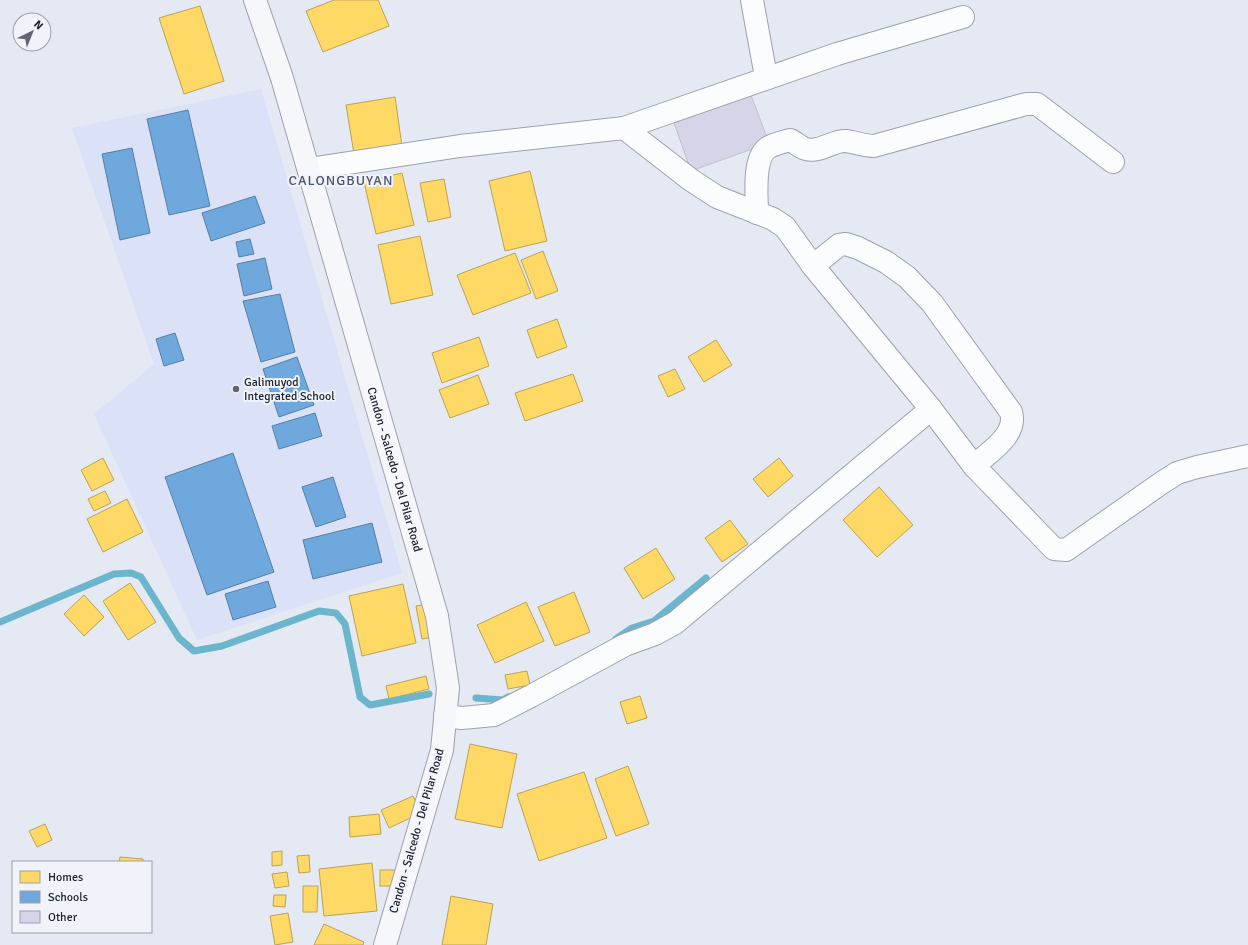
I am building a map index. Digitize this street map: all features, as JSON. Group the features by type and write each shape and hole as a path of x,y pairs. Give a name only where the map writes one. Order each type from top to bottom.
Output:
{"main road":[{"name":"Candon - Salcedo - Del Pilar Road","path":"255,0 282,78 309,169 437,616 448,688 442,750 385,945"}],"street":[{"path":"752,0 766,77"},
{"path":"309,169 460,146 624,128 766,77 837,54 963,17"},
{"path":"757,213 757,171 759,158 768,147 790,140 806,149 815,149 839,141 874,146 1026,104 1036,104 1113,162"},
{"path":"624,128 691,180 717,197 773,219 785,227 813,266 931,409 974,466 1054,549 1066,550 1160,484 1178,474 1197,467 1248,456"},
{"path":"813,266 839,244 846,244 858,248 886,262 907,277 932,303 1011,412 1013,420 1011,429 1005,437 974,466"},
{"path":"445,716 462,718 494,714 531,696 612,651 675,623 931,409"}],"shaded area":[{"name":"Galimuyod Integrated School","path":"261,89 402,573 197,640 94,414 154,364 72,128"}],"building: Homes":[{"path":"334,0 378,0 389,26 323,52 306,11"},
{"path":"200,6 224,81 184,94 159,18"},
{"path":"395,97 403,153 355,160 346,105"},
{"path":"530,171 547,241 505,251 489,181"},
{"path":"402,173 414,225 376,234 364,182"},
{"path":"444,179 451,217 428,222 420,183"},
{"path":"420,236 433,295 391,304 378,245"},
{"path":"543,251 558,291 536,299 521,260"},
{"path":"515,253 531,293 473,315 457,275"},
{"path":"557,319 567,347 537,358 527,330"},
{"path":"479,337 489,366 442,383 432,353"},
{"path":"716,340 732,365 704,382 688,357"},
{"path":"675,369 685,389 668,397 658,376"},
{"path":"573,374 583,401 525,421 515,393"},
{"path":"478,375 489,404 450,418 439,390"},
{"path":"103,458 114,480 92,491 81,470"},
{"path":"779,458 793,476 768,497 753,479"},
{"path":"879,487 913,525 877,557 843,520"},
{"path":"105,491 111,503 94,511 88,499"},
{"path":"127,499 143,532 103,552 87,519"},
{"path":"730,520 748,544 722,562 705,538"},
{"path":"656,548 675,579 643,599 624,568"},
{"path":"130,583 156,622 128,640 103,601"},
{"path":"403,584 416,643 362,656 349,596"},
{"path":"574,592 590,632 555,646 538,607"},
{"path":"84,595 104,617 84,636 64,614"},
{"path":"526,602 544,641 495,663 477,625"},
{"path":"432,603 438,636 422,639 416,606"},
{"path":"527,671 530,685 508,689 505,675"},
{"path":"426,676 429,689 389,699 386,686"},
{"path":"640,696 647,718 627,724 620,702"},
{"path":"470,744 517,754 502,828 455,819"},
{"path":"628,766 649,824 616,836 595,779"},
{"path":"584,772 607,838 539,861 517,794"},
{"path":"413,796 421,813 389,828 381,810"},
{"path":"379,814 381,834 350,837 349,817"},
{"path":"45,824 52,840 37,847 29,831"},
{"path":"282,851 282,865 272,866 272,852"},
{"path":"309,855 310,872 299,873 297,856"},
{"path":"120,857 143,859 143,861 119,861"},
{"path":"372,863 377,911 324,916 319,869"},
{"path":"380,870 401,870 401,886 380,886"},
{"path":"287,872 289,886 275,888 272,874"},
{"path":"303,886 318,886 317,912 303,912"},
{"path":"274,895 286,895 285,907 273,906"},
{"path":"451,896 493,904 486,945 442,945"},
{"path":"288,913 293,942 275,945 270,916"},
{"path":"324,924 364,942 363,945 314,945"}],"building: Schools":[{"path":"188,110 210,206 169,215 147,119"},
{"path":"132,148 150,233 120,240 102,154"},
{"path":"255,196 265,223 211,241 202,213"},
{"path":"250,239 254,254 239,257 236,242"},
{"path":"265,258 272,289 244,296 237,264"},
{"path":"280,294 295,352 261,362 243,301"},
{"path":"175,333 184,360 164,366 156,339"},
{"path":"297,357 314,405 279,417 263,369"},
{"path":"315,413 322,436 279,449 272,426"},
{"path":"233,453 274,572 207,595 165,477"},
{"path":"333,477 346,517 316,527 302,487"},
{"path":"372,523 382,562 313,579 303,540"},
{"path":"268,581 276,607 233,620 225,594"}],"building: Other":[{"path":"751,95 769,143 691,171 674,123"}],"waterway":[{"path":"0,622 114,574 131,573 141,577 179,638 194,651 222,646 319,611 336,613 345,624 360,697 370,705 429,694"},
{"path":"616,639 632,628 654,621 706,578"},
{"path":"476,698 503,700 508,697"}],"place":[{"name":"Galimuyod Integrated School","path":"236,389"}],"district":[{"name":"CALONGBUYAN","path":"341,180"}]}
